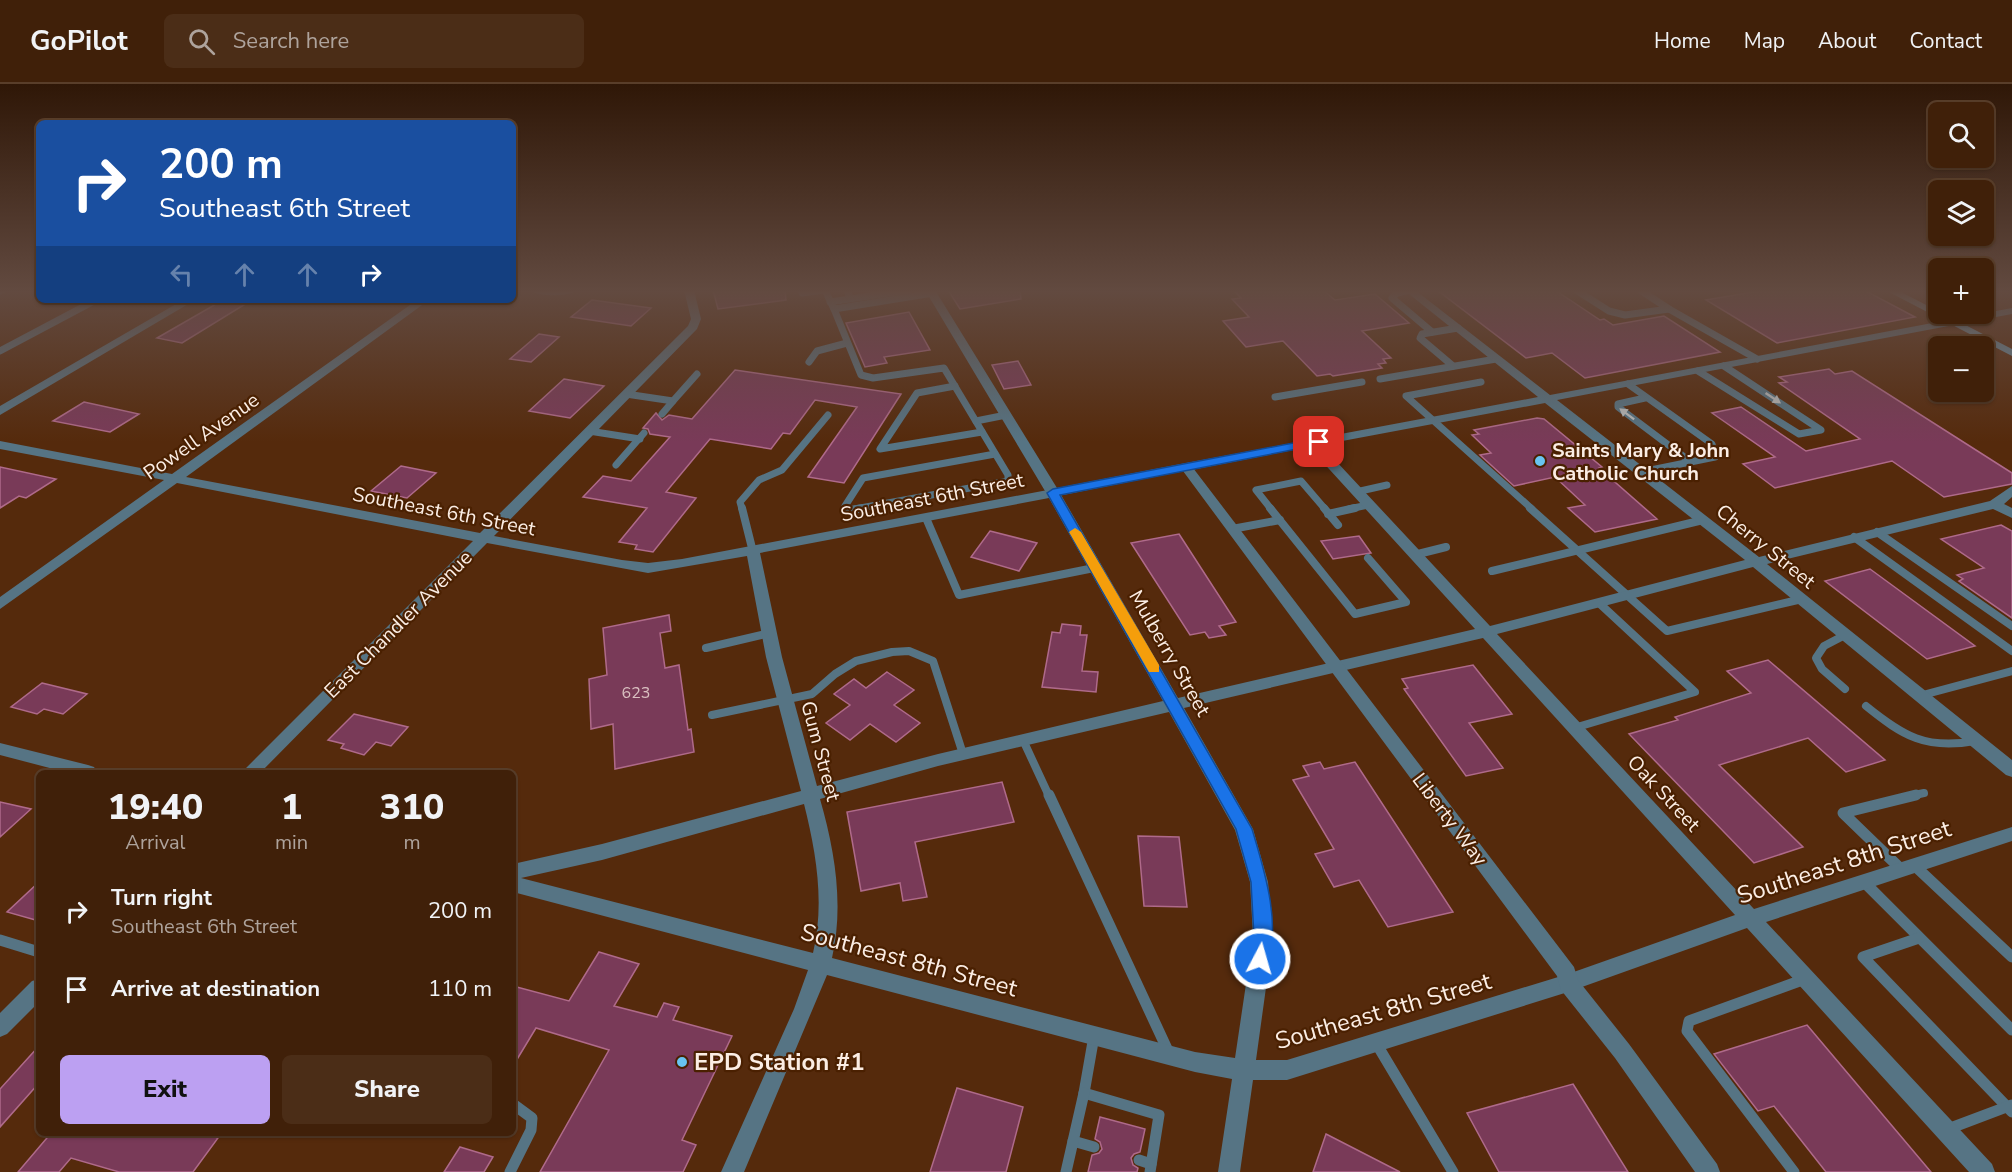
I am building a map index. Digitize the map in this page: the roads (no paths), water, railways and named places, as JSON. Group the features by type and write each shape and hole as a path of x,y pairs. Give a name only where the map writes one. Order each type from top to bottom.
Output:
{"main road":[{"path":"1989,341 2012,353"}],"street":[{"path":"0,411 120,341"},
{"name":"Powell Avenue","path":"0,604 367,341"},
{"name":"East Chandler Avenue","path":"253,770 678,341"},
{"name":"Mulberry Street","path":"961,341 1053,493 1244,829 1259,882 1263,937 1228,1172"},
{"name":"Cherry Street","path":"1474,341 1756,562 2012,770"},
{"name":"Southeast 6th Street","path":"0,445 622,565 648,568 753,552 1851,341"},
{"name":"Oak Street","path":"1312,443 1984,1172"},
{"name":"Liberty Way","path":"1186,467 1567,973 1568,983 1622,1051 1709,1172"},
{"path":"1995,504 2012,490"},
{"path":"1995,504 2012,514"},
{"path":"516,871 602,852 963,754 1486,632 1854,537 1995,504 2012,505"},
{"name":"Gum Street","path":"732,1172 805,1006 820,964 828,916 825,874 812,794 786,699 753,552"},
{"path":"0,749 80,770"},
{"name":"Southeast 8th Street","path":"516,885 1170,1056 1242,1070 1287,1070 1568,983 1749,919 2012,834"},
{"path":"0,1027 36,991"}],"lane":[{"path":"0,351 19,341"},
{"path":"846,341 861,375 873,378 944,368 995,454 1008,481 851,510 845,506 863,478 995,454"},
{"path":"1423,341 1453,366"},
{"path":"1725,341 1757,359"},
{"path":"809,362 818,351 847,344"},
{"path":"1380,379 1496,359"},
{"path":"1698,371 1799,434 1821,430 1724,366"},
{"path":"662,414 698,375"},
{"path":"1275,397 1362,382"},
{"path":"1481,382 1406,396 1667,631 1802,599"},
{"path":"1628,384 1712,444 1715,457 1641,472"},
{"path":"955,386 917,393 880,449 982,432"},
{"path":"626,394 673,401"},
{"path":"1646,398 1618,404 1618,407 1691,462"},
{"path":"753,552 740,502 759,480 782,470 828,415"},
{"path":"976,421 1006,415"},
{"path":"590,431 642,436 616,465"},
{"path":"1338,525 1301,481 1256,490 1355,614 1406,602 1368,558"},
{"path":"1328,514 1387,485"},
{"path":"926,518 959,595 1094,568"},
{"path":"1232,529 1280,519"},
{"path":"1492,571 1580,552 1703,520"},
{"path":"1876,532 2012,626"},
{"path":"1854,537 2012,651"},
{"path":"1414,555 1446,547"},
{"path":"1574,728 1695,692 1599,603"},
{"path":"706,648 770,633"},
{"path":"1845,635 1824,646 1815,658 1822,669 1845,689"},
{"path":"712,715 812,694 835,674 856,661 892,652 921,654 933,661 963,754"},
{"path":"1919,696 2012,671"},
{"path":"1866,706 1902,735 1926,744 1954,746 1975,741"},
{"path":"1023,740 1170,1056"},
{"path":"1924,793 1843,813 2012,957"},
{"path":"1864,883 2012,1030"},
{"path":"1919,938 1863,957 2010,1108 1945,1130"},
{"path":"0,940 36,951"},
{"path":"1794,1172 1695,1046 1687,1031 1689,1021 1805,979"},
{"path":"1066,1172 1084,1093 1094,1035"},
{"path":"1376,1042 1453,1172"},
{"path":"1084,1093 1159,1114 1147,1165"},
{"path":"510,1172 531,1130 532,1118 516,1106"},
{"path":"1073,1141 1094,1147"}],"place":[{"name":"Saints Mary & John Catholic Church","path":"1540,461"},
{"name":"EPD Station #1","path":"682,1062"}]}
